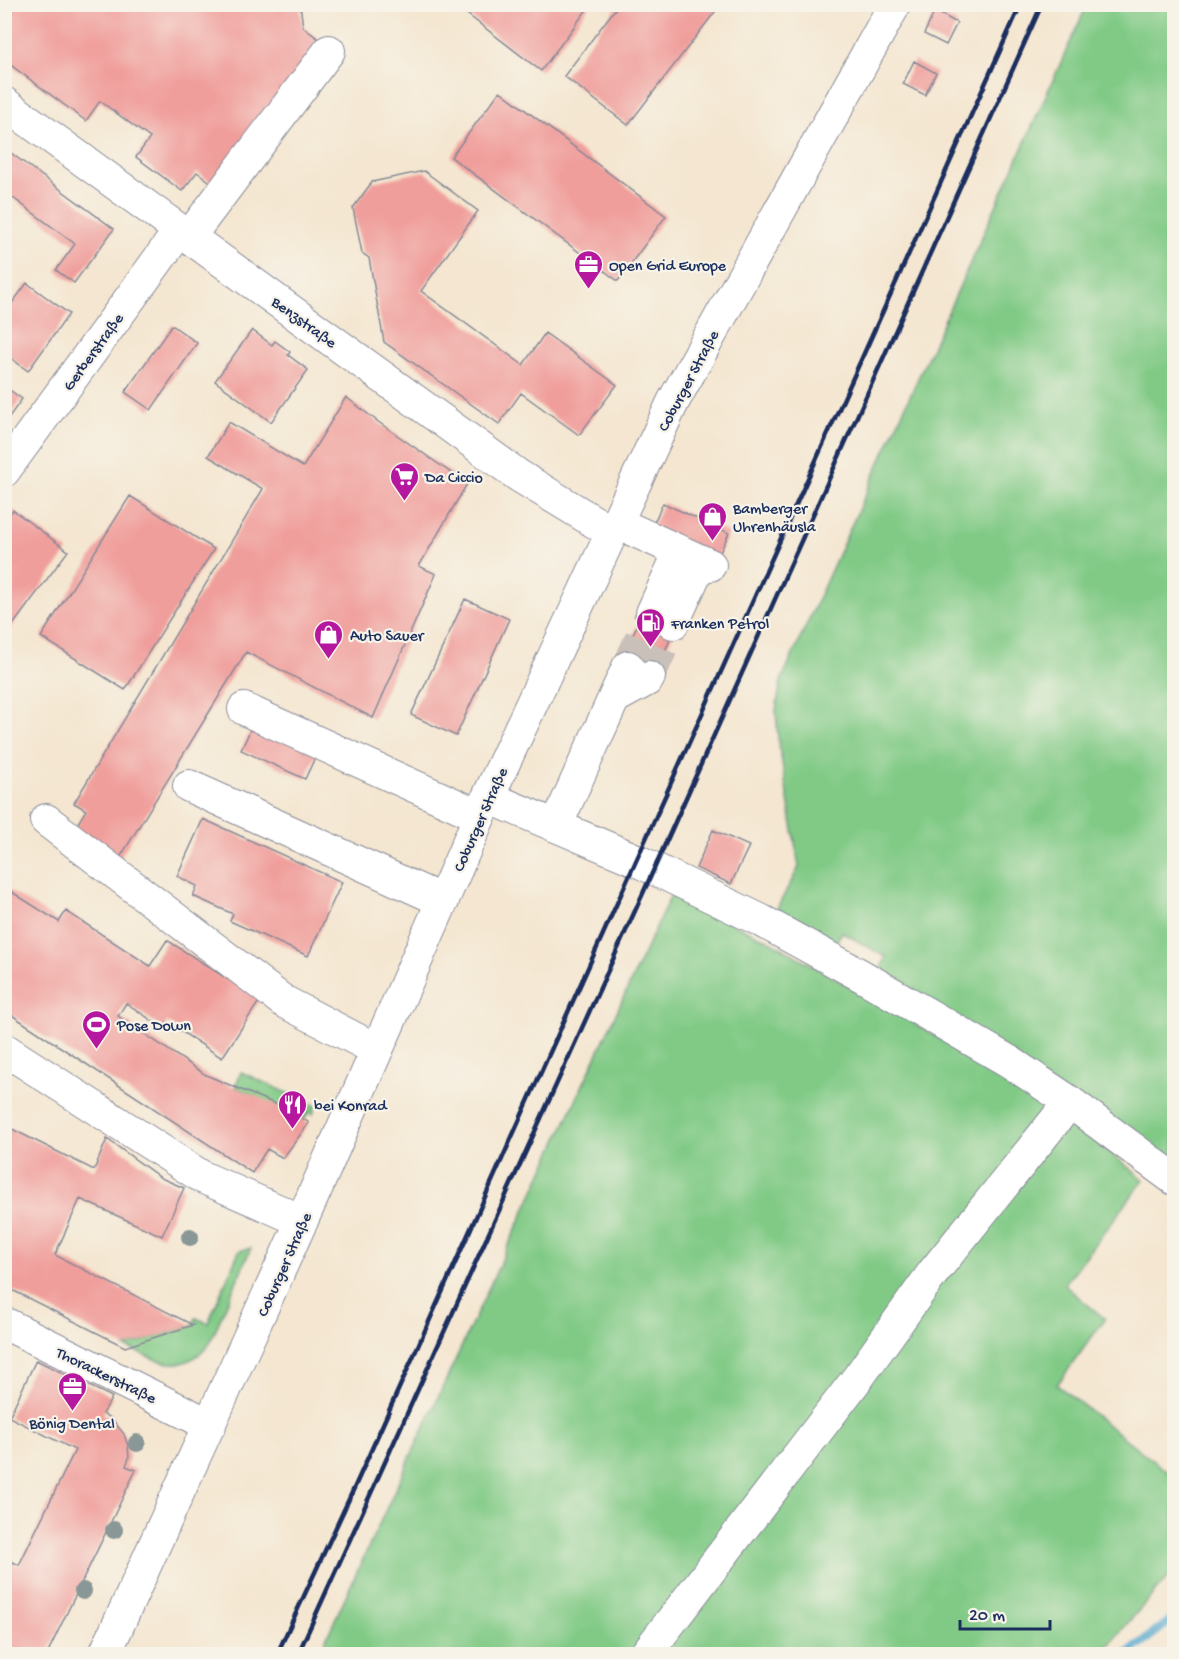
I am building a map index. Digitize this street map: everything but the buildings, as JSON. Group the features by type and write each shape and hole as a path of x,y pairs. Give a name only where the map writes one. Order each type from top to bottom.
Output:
{"street":[{"name":"Coburger Straße","path":"105,1654 302,1221 484,807 613,527 673,402 895,4"},
{"name":"Gerberstraße","path":"4,471 185,234 329,51"},
{"name":"Benzstraße","path":"4,103 519,476 613,527 697,559 662,618"},
{"path":"556,826 614,698 647,680 639,672"},
{"path":"244,709 484,807 556,826 636,860 762,921 948,1024 1010,1062 1070,1102 1174,1179"},
{"path":"189,786 443,902"},
{"path":"46,820 283,1002 378,1050"},
{"path":"4,1049 202,1177 302,1221"},
{"path":"646,1654 860,1375 932,1274 1070,1102"},
{"name":"Thorackerstraße","path":"4,1323 210,1425"}],"green space":[{"path":"1087,5 1174,5 1174,1165 879,972 886,957 842,932 833,947 774,914 799,867 778,738 776,711 781,681"},
{"path":"671,895 772,942 1035,1093 1144,1180 1064,1285 1105,1319 1057,1385 1174,1477 1174,1570 1101,1654 319,1654"},
{"path":"241,1072 316,1106 313,1114 308,1112 305,1119 235,1087"},
{"path":"251,1248 209,1345 199,1355 189,1361 169,1363 125,1347 193,1325 196,1318 208,1323 239,1251"}],"waterway":[{"path":"1127,1654 1174,1618"}],"tunnel":[{"path":"628,667 652,613"},
{"path":"649,677 673,623"}],"railway":[{"path":"277,1654 356,1484 1021,4"},
{"path":"298,1654 654,869 1042,4"}],"place":[{"name":"Open Grid Europe","path":"588,290"},
{"name":"Da Ciccio","path":"404,502"},
{"name":"Bamberger Uhrenhäusla","path":"712,542"},
{"name":"Franken Petrol","path":"650,648"},
{"name":"Auto Sauer","path":"329,660"},
{"name":"Pose Down","path":"96,1050"},
{"name":"bei Konrad","path":"293,1130"},
{"name":"Bönig Dental","path":"72,1412"}]}
